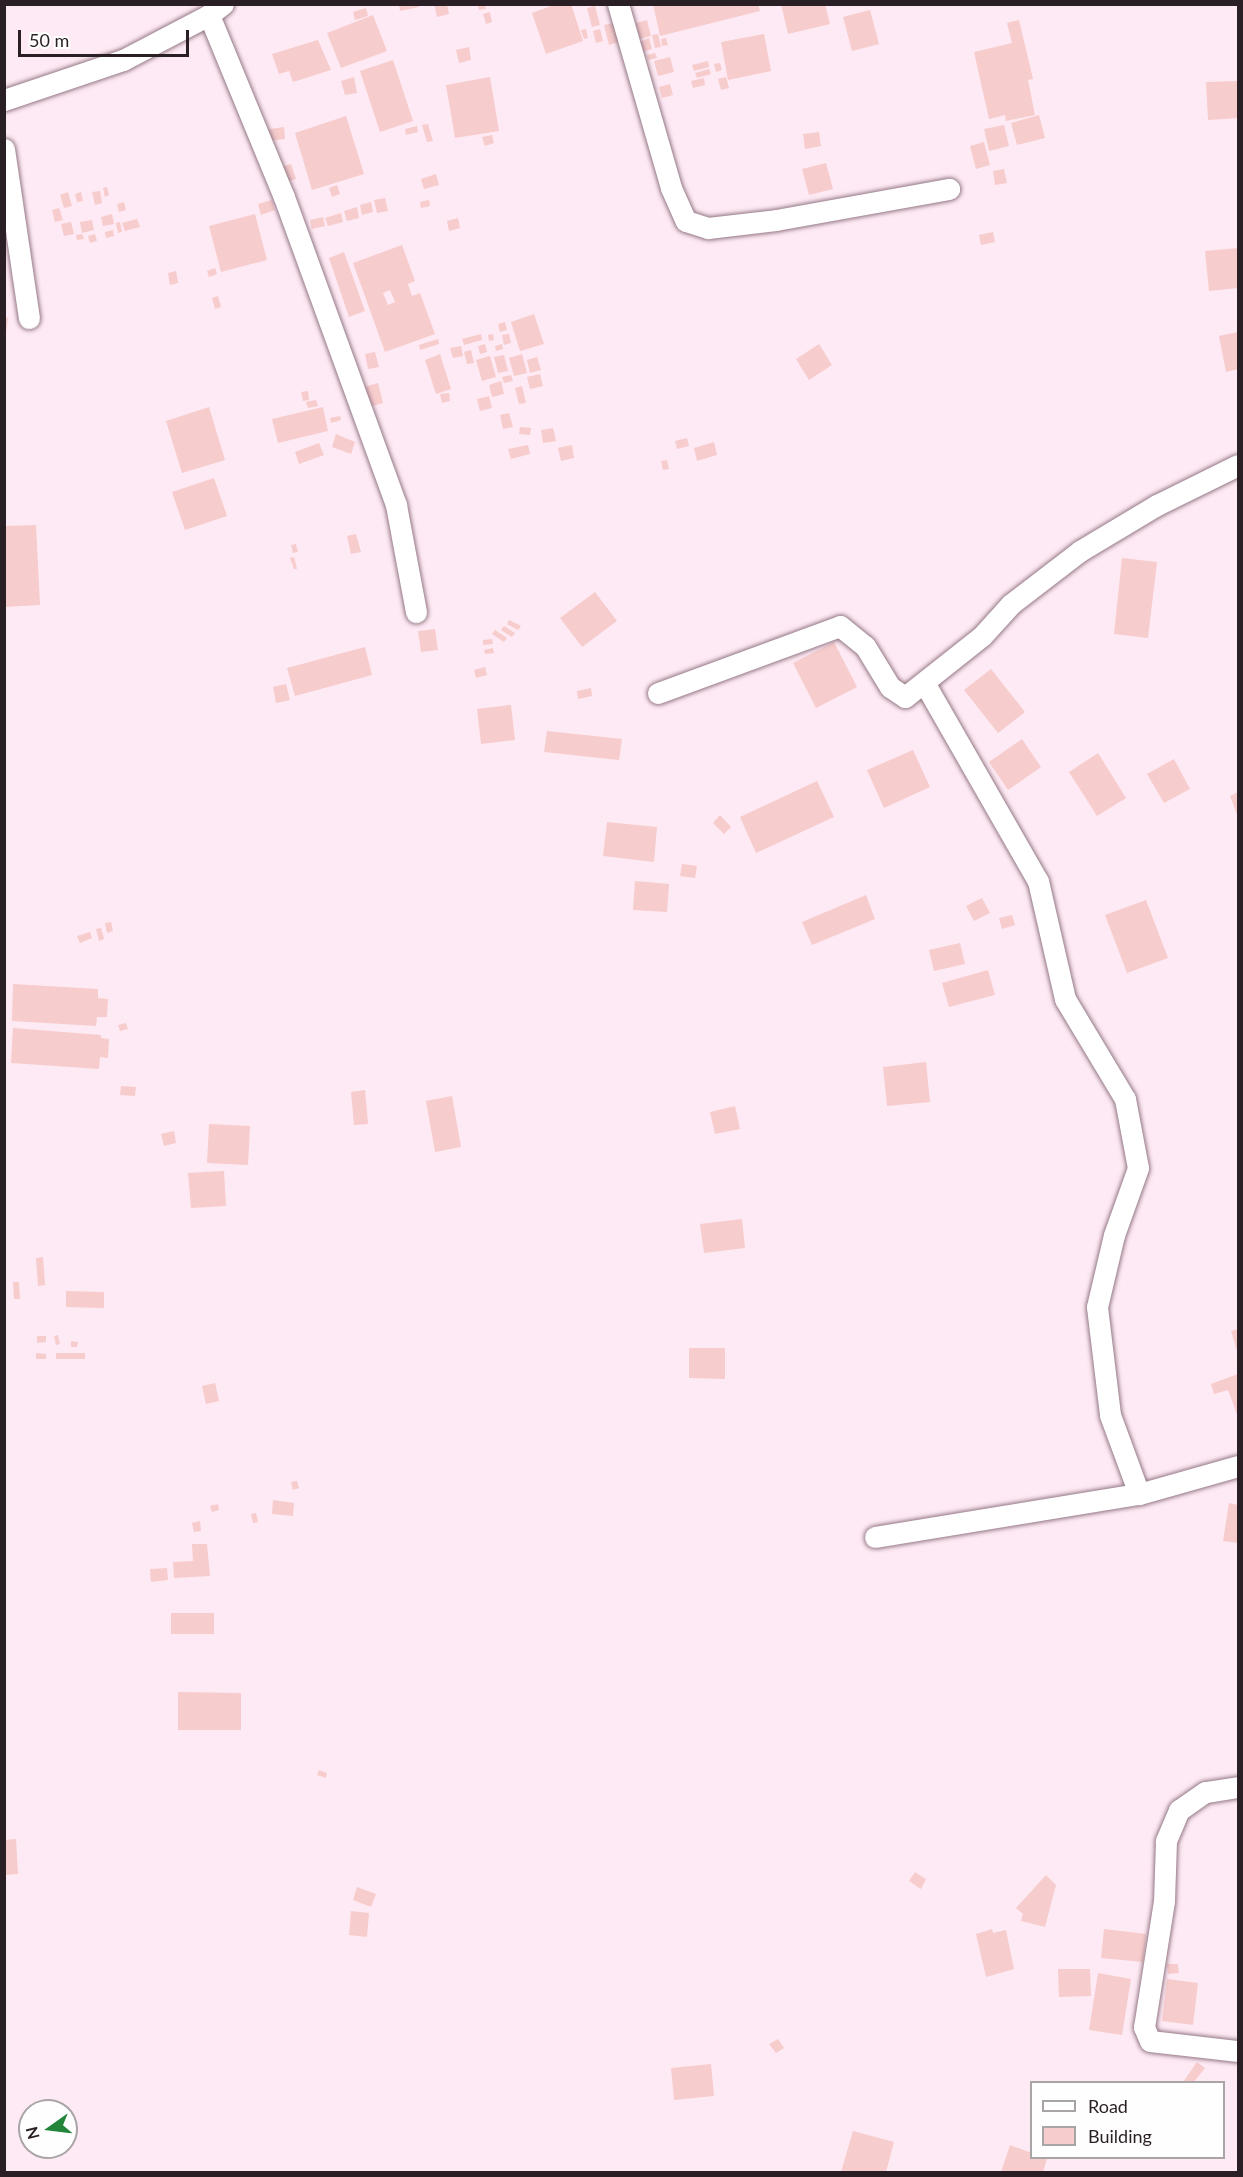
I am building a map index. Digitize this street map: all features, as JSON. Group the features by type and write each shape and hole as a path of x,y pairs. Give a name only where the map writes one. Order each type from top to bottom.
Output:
{"street":[{"path":"618,4 671,188 686,221 708,228 776,220 949,189"},
{"path":"4,99 123,60 216,10 396,505 416,612"},
{"path":"4,148 29,318"},
{"path":"658,693 840,626 865,646 890,687 905,697 925,684 982,636 1011,604 1080,551 1157,505 1239,465"},
{"path":"925,684 1038,881 1065,999 1125,1099 1138,1168 1114,1235 1097,1307 1110,1415 1139,1494"},
{"path":"875,1537 1139,1494 1239,1466"},
{"path":"1239,1787 1205,1792 1179,1810 1166,1841 1164,1901 1144,2027 1150,2041 1239,2050"}],"building":[{"path":"399,4 418,4 419,7 400,11"},
{"path":"434,4 447,4 449,14 437,17"},
{"path":"478,4 485,4 486,9 479,10"},
{"path":"556,4 571,4 583,41 546,54 532,13"},
{"path":"653,4 758,4 760,11 660,36"},
{"path":"781,4 825,4 830,24 788,34"},
{"path":"595,6 600,25 592,27 587,8"},
{"path":"366,8 368,16 355,20 353,12"},
{"path":"870,10 879,44 852,51 843,17"},
{"path":"490,12 492,22 486,24 483,14"},
{"path":"373,15 387,51 341,68 327,33"},
{"path":"647,20 651,36 640,39 636,23"},
{"path":"1019,20 1033,79 1028,80 1035,115 1006,121 1005,115 989,119 974,52 1012,43 1007,23"},
{"path":"614,23 619,42 609,45 604,25"},
{"path":"586,29 588,38 584,39 581,30"},
{"path":"600,29 603,41 596,43 593,31"},
{"path":"658,34 661,47 655,48 652,35"},
{"path":"764,34 771,71 728,80 721,42"},
{"path":"649,38 652,49 643,52 640,42"},
{"path":"666,38 668,45 662,46 661,39"},
{"path":"318,40 331,70 293,82 289,71 279,74 272,54"},
{"path":"469,47 471,60 459,63 456,50"},
{"path":"655,53 657,58 648,60 647,55"},
{"path":"670,57 674,72 658,76 654,61"},
{"path":"393,60 413,121 380,132 360,71"},
{"path":"708,61 709,67 694,71 692,65"},
{"path":"720,63 722,70 716,72 714,64"},
{"path":"709,69 711,74 697,78 695,73"},
{"path":"354,77 357,93 345,95 341,81"},
{"path":"490,77 499,131 455,138 446,85"},
{"path":"726,77 729,88 721,90 718,79"},
{"path":"704,78 705,85 693,88 691,81"},
{"path":"1238,81 1238,118 1208,120 1206,82"},
{"path":"670,84 673,95 662,98 659,87"},
{"path":"1039,115 1045,138 1017,145 1011,123"},
{"path":"346,116 364,174 312,190 295,133"},
{"path":"428,124 433,141 427,142 422,125"},
{"path":"1004,125 1009,146 989,151 984,129"},
{"path":"417,126 418,132 406,135 405,129"},
{"path":"284,127 285,139 266,141 264,130"},
{"path":"819,132 821,146 805,149 803,134"},
{"path":"492,135 494,143 485,146 482,137"},
{"path":"984,142 990,165 976,169 970,146"},
{"path":"826,163 833,189 809,195 802,169"},
{"path":"291,164 296,179 283,183 278,168"},
{"path":"1004,169 1007,183 995,185 993,171"},
{"path":"436,174 439,185 424,189 421,179"},
{"path":"337,185 340,194 332,197 329,188"},
{"path":"107,187 109,195 105,197 103,188"},
{"path":"100,191 102,203 95,205 92,192"},
{"path":"68,192 72,206 64,208 60,195"},
{"path":"81,192 83,201 77,202 75,194"},
{"path":"385,198 388,211 377,213 374,200"},
{"path":"272,200 275,210 261,215 258,204"},
{"path":"429,200 430,206 421,208 420,202"},
{"path":"124,202 126,210 119,212 117,204"},
{"path":"371,202 373,212 362,215 360,205"},
{"path":"357,207 359,218 347,221 344,211"},
{"path":"59,208 63,220 55,222 52,210"},
{"path":"341,213 343,222 328,226 325,218"},
{"path":"112,214 114,224 103,226 101,217"},
{"path":"255,214 267,260 221,272 209,226"},
{"path":"323,217 325,226 312,229 310,220"},
{"path":"458,218 460,228 449,231 447,221"},
{"path":"137,219 140,227 125,231 122,223"},
{"path":"92,220 94,230 82,233 80,222"},
{"path":"71,222 74,234 64,236 61,224"},
{"path":"120,222 122,232 118,233 116,223"},
{"path":"113,230 114,236 106,238 105,232"},
{"path":"993,232 995,242 981,245 979,235"},
{"path":"82,234 84,239 77,240 76,235"},
{"path":"95,234 97,241 90,243 88,236"},
{"path":"402,245 415,281 408,284 412,296 420,293 435,334 385,352 353,263","holes":["390,290 395,302 388,305 383,293"]},
{"path":"1238,248 1238,288 1209,291 1205,251"},
{"path":"344,252 365,311 349,317 329,258"},
{"path":"215,268 217,274 209,277 207,271"},
{"path":"176,271 178,283 170,285 168,273"},
{"path":"218,296 221,307 215,309 212,298"},
{"path":"534,314 544,344 520,351 511,322"},
{"path":"4,317 8,318 6,334 4,334"},
{"path":"505,322 507,330 500,332 498,324"},
{"path":"1238,332 1238,369 1226,372 1219,336"},
{"path":"481,334 482,340 464,345 462,339"},
{"path":"493,334 494,340 489,341 488,335"},
{"path":"509,334 511,343 504,345 502,335"},
{"path":"438,339 439,344 420,350 419,345"},
{"path":"485,344 487,352 480,354 478,346"},
{"path":"502,344 503,349 496,351 495,346"},
{"path":"819,344 832,365 809,380 796,359"},
{"path":"461,346 463,356 453,358 450,348"},
{"path":"471,350 474,363 467,364 464,352"},
{"path":"375,352 379,367 368,369 365,354"},
{"path":"440,354 451,389 436,394 425,360"},
{"path":"522,354 527,373 514,376 509,358"},
{"path":"504,355 508,371 498,373 494,357"},
{"path":"490,356 496,377 482,381 476,360"},
{"path":"537,357 541,370 530,373 527,360"},
{"path":"540,374 543,386 530,389 527,377"},
{"path":"511,375 513,381 504,383 502,377"},
{"path":"501,381 504,394 492,397 489,385"},
{"path":"378,383 383,403 365,408 361,388"},
{"path":"522,386 526,403 519,404 515,388"},
{"path":"308,391 309,400 303,401 301,392"},
{"path":"449,393 450,401 442,403 440,394"},
{"path":"489,396 492,408 480,411 477,399"},
{"path":"316,400 318,406 308,408 306,402"},
{"path":"209,407 225,460 182,473 166,421"},
{"path":"323,407 328,431 278,443 272,419"},
{"path":"509,413 513,427 503,429 500,415"},
{"path":"340,416 341,420 331,423 330,418"},
{"path":"520,427 531,428 530,435 519,434"},
{"path":"553,428 556,441 543,443 541,430"},
{"path":"336,434 355,442 351,454 332,447"},
{"path":"687,438 689,446 677,449 675,441"},
{"path":"714,442 717,455 697,461 694,448"},
{"path":"319,443 324,455 299,464 295,452"},
{"path":"528,445 530,454 511,459 508,449"},
{"path":"572,445 574,458 561,461 558,448"},
{"path":"667,460 669,469 663,470 661,461"},
{"path":"214,478 227,516 185,530 172,492"},
{"path":"36,525 40,605 4,607 4,526"},
{"path":"356,534 361,552 351,554 347,536"},
{"path":"296,544 298,552 293,553 291,545"},
{"path":"294,557 297,569 294,569 290,558"},
{"path":"1122,558 1157,562 1148,638 1114,634"},
{"path":"595,592 617,621 582,647 560,618"},
{"path":"509,620 521,626 518,630 507,624"},
{"path":"504,626 515,633 512,637 501,630"},
{"path":"435,629 438,650 421,652 418,631"},
{"path":"495,630 507,638 504,642 492,634"},
{"path":"492,639 493,644 483,645 483,640"},
{"path":"834,642 857,687 816,708 793,663"},
{"path":"365,647 372,675 295,696 287,668"},
{"path":"493,648 494,653 485,654 484,650"},
{"path":"485,667 487,675 476,678 474,670"},
{"path":"991,669 1025,712 998,733 964,690"},
{"path":"286,684 290,700 276,703 273,687"},
{"path":"591,688 592,696 578,699 577,691"},
{"path":"511,705 515,740 481,744 477,709"},
{"path":"547,731 622,739 619,760 544,752"},
{"path":"1022,739 1041,767 1008,790 989,762"},
{"path":"913,750 930,787 884,808 867,770"},
{"path":"1098,753 1126,798 1097,816 1069,772"},
{"path":"1174,759 1190,789 1164,803 1147,774"},
{"path":"817,781 834,817 756,853 740,817"},
{"path":"1238,792 1238,817 1230,796"},
{"path":"720,815 731,827 724,834 713,823"},
{"path":"607,822 657,827 654,862 603,856"},
{"path":"682,864 697,866 695,878 680,876"},
{"path":"635,881 669,884 667,912 633,910"},
{"path":"866,895 875,919 812,945 802,922"},
{"path":"982,898 990,913 974,921 966,906"},
{"path":"1146,900 1168,958 1127,973 1105,915"},
{"path":"1012,915 1015,925 1002,929 999,918"},
{"path":"111,922 113,931 107,933 105,923"},
{"path":"101,928 104,939 99,941 96,929"},
{"path":"90,932 92,938 80,943 77,936"},
{"path":"960,943 965,964 934,971 929,950"},
{"path":"988,970 995,995 949,1007 942,983"},
{"path":"13,984 98,989 98,998 108,999 107,1017 97,1017 96,1026 12,1021"},
{"path":"126,1023 128,1029 120,1031 118,1025"},
{"path":"13,1028 101,1035 101,1038 109,1039 108,1058 100,1057 99,1069 11,1063"},
{"path":"926,1062 930,1102 887,1106 883,1067"},
{"path":"121,1086 136,1087 135,1096 120,1095"},
{"path":"365,1090 368,1124 354,1125 351,1092"},
{"path":"452,1096 461,1147 435,1152 426,1101"},
{"path":"735,1106 740,1129 715,1134 710,1112"},
{"path":"209,1124 250,1126 248,1165 207,1163"},
{"path":"174,1131 176,1143 164,1146 161,1134"},
{"path":"224,1171 226,1206 191,1208 188,1173"},
{"path":"742,1219 745,1248 704,1253 700,1224"},
{"path":"43,1257 45,1285 38,1286 36,1258"},
{"path":"13,1282 19,1282 20,1299 14,1299"},
{"path":"66,1291 104,1292 104,1308 66,1307"},
{"path":"1238,1329 1238,1354 1231,1331"},
{"path":"58,1335 60,1344 56,1345 54,1336"},
{"path":"37,1336 46,1336 46,1342 37,1343"},
{"path":"71,1341 78,1342 77,1347 71,1347"},
{"path":"689,1348 725,1348 725,1379 689,1378"},
{"path":"36,1353 46,1354 46,1359 36,1359"},
{"path":"56,1353 85,1353 85,1359 56,1359"},
{"path":"1238,1374 1238,1417 1228,1390 1214,1394 1211,1384"},
{"path":"215,1383 219,1401 206,1404 202,1386"},
{"path":"297,1481 299,1488 293,1490 291,1482"},
{"path":"273,1500 294,1503 293,1516 272,1514"},
{"path":"1229,1503 1238,1505 1238,1543 1223,1541"},
{"path":"218,1504 219,1510 212,1512 210,1506"},
{"path":"256,1513 258,1522 253,1523 251,1514"},
{"path":"200,1521 201,1531 194,1532 192,1523"},
{"path":"192,1544 207,1544 210,1576 174,1578 173,1562 193,1561"},
{"path":"167,1568 168,1580 151,1582 150,1569"},
{"path":"171,1613 214,1613 214,1634 171,1634"},
{"path":"178,1692 241,1693 241,1730 178,1730"},
{"path":"319,1770 327,1773 326,1778 317,1775"},
{"path":"16,1839 18,1874 4,1875 4,1840"},
{"path":"915,1872 926,1879 921,1889 909,1881"},
{"path":"1046,1875 1056,1885 1045,1927 1021,1921 1023,1914 1016,1908"},
{"path":"357,1887 376,1894 371,1907 353,1900"},
{"path":"351,1911 369,1913 367,1937 349,1935"},
{"path":"992,1929 993,1933 1006,1930 1014,1969 986,1977 976,1934"},
{"path":"1104,1929 1146,1934 1143,1962 1101,1958"},
{"path":"1167,1964 1178,1964 1179,1973 1168,1974"},
{"path":"1058,1969 1090,1969 1091,1996 1059,1997"},
{"path":"1098,1973 1131,1979 1122,2035 1089,2030"},
{"path":"1167,1979 1198,1983 1193,2025 1162,2021"},
{"path":"778,2039 784,2048 776,2053 769,2044"},
{"path":"1197,2062 1205,2068 1195,2081 1184,2081"},
{"path":"711,2064 714,2096 674,2100 671,2068"},
{"path":"853,2131 894,2142 886,2172 841,2172"},
{"path":"1010,2145 1030,2152 1030,2159 1047,2159 1043,2172 1001,2172"}]}
